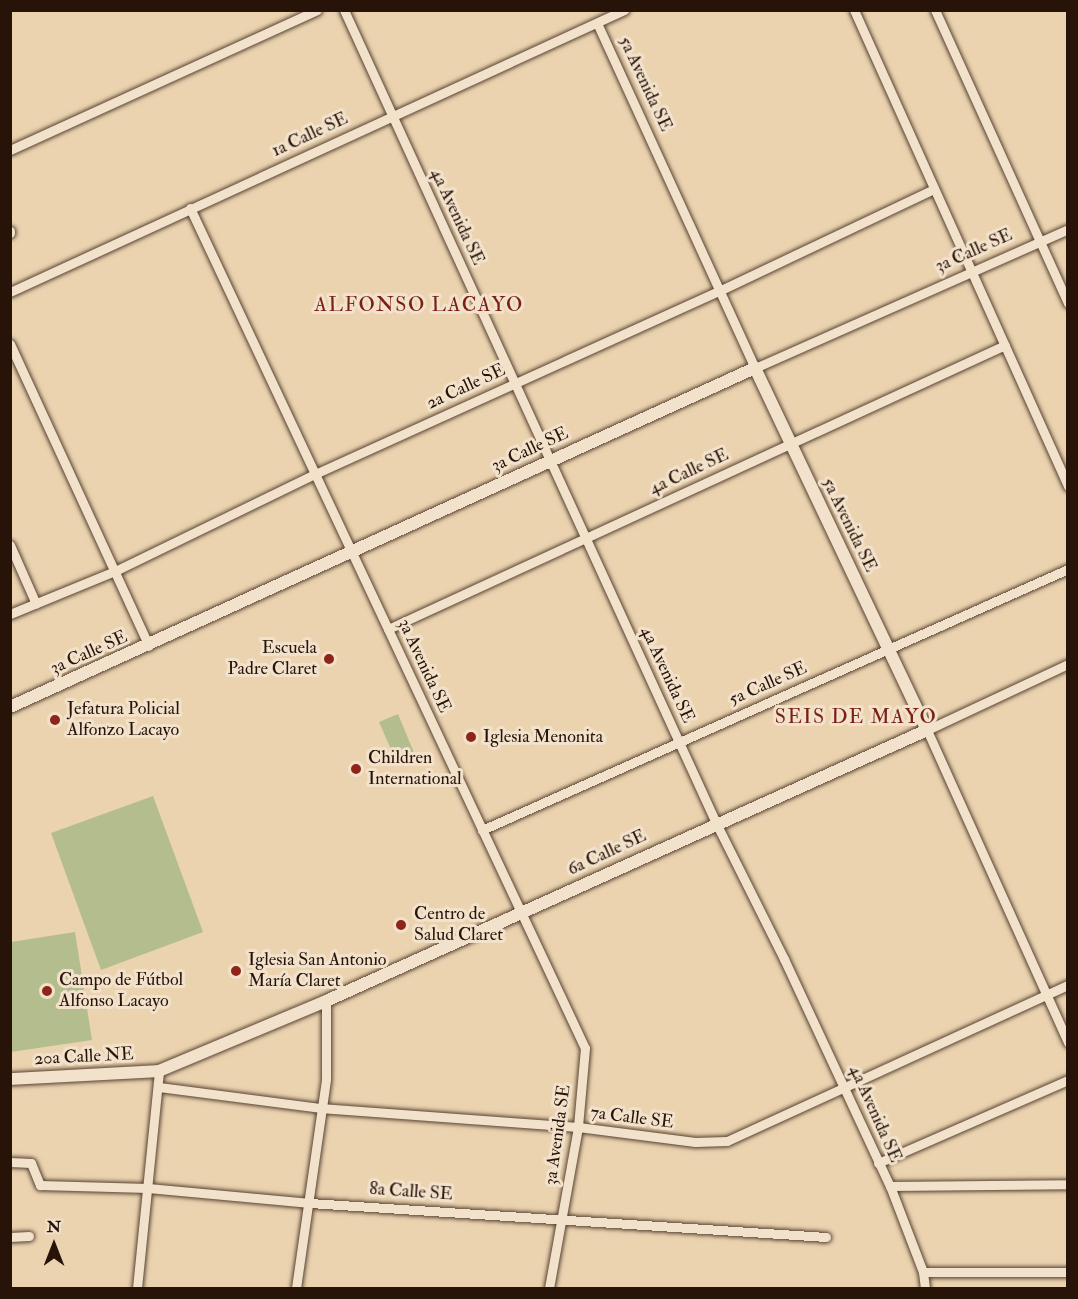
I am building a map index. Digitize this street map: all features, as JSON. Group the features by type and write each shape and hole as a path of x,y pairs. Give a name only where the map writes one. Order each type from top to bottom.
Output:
{"street":[{"path":"10,150 317,10"},
{"name":"4a Avenida SE","path":"344,10 716,823 846,1088 890,1186 923,1272 925,1288"},
{"name":"1a Calle SE","path":"10,292 624,10"},
{"path":"854,10 1068,486"},
{"path":"935,10 1068,303"},
{"name":"5a Avenida SE","path":"597,23 754,368 927,730 1068,1043"},
{"name":"2a Calle SE","path":"10,614 115,570 315,474 719,291 934,189"},
{"name":"3a Avenida SE","path":"190,208 585,1048 578,1128 549,1288"},
{"name":"3a Calle SE","path":"10,707 149,646 550,460 1068,229"},
{"path":"10,344 149,646"},
{"name":"4a Calle SE","path":"388,628 1005,345"},
{"path":"10,545 36,604"},
{"name":"5a Calle SE","path":"482,830 1068,568"},
{"name":"6a Calle SE","path":"159,1071 326,1001 1068,664"},
{"name":"7a Calle SE","path":"159,1087 320,1108 578,1128 695,1142 727,1142 1068,985"},
{"path":"296,1288 310,1203 320,1108 326,1079 326,1001"},
{"path":"137,1288 159,1071"},
{"name":"20a Calle NE","path":"10,1079 159,1071"},
{"path":"878,1163 1068,1080"},
{"name":"8a Calle SE","path":"10,1162 31,1162 40,1185 148,1188 310,1203 562,1218 826,1238"},
{"path":"890,1186 1068,1184"},
{"path":"10,1237 29,1236"},
{"path":"923,1272 1068,1272"}],"green space":[{"path":"398,714 415,755 397,763 379,722"},
{"path":"153,796 203,932 101,970 51,833"},
{"name":"Campo de Fútbol Alfonso Lacayo","path":"75,932 92,1040 11,1052 11,942"}],"place":[{"name":"Escuela Padre Claret","path":"329,659"},
{"name":"Jefatura Policial Alfonzo Lacayo","path":"55,720"},
{"name":"Iglesia Menonita","path":"471,737"},
{"name":"Children International","path":"356,769"},
{"name":"Centro de Salud Claret","path":"401,925"},
{"name":"Iglesia San Antonio María Claret","path":"236,971"},
{"name":"Campo de Fútbol Alfonso Lacayo","path":"47,991"}],"district":[{"name":"ALFONSO LACAYO","path":"419,304"},
{"name":"SEIS DE MAYO","path":"856,716"}]}
